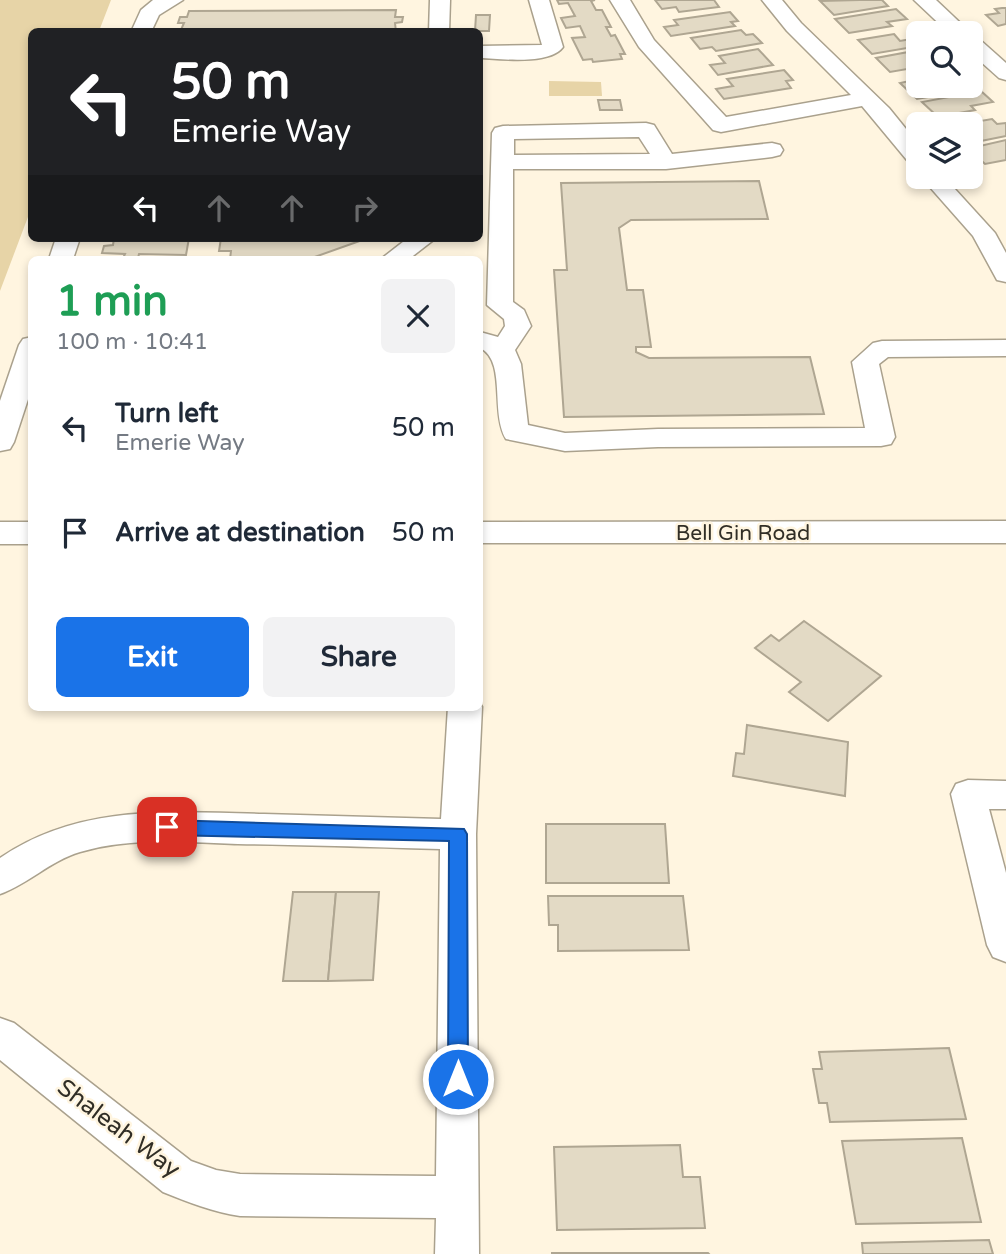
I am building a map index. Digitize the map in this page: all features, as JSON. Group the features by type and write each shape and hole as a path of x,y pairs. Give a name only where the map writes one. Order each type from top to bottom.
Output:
{"street":[{"path":"142,28 146,14 152,8 173,0"},
{"path":"439,28 440,0"},
{"path":"483,52 547,52 553,47 539,0"},
{"path":"620,0 646,43 720,125 866,99"},
{"path":"772,0 794,27 881,113 906,144"},
{"path":"924,0 948,21"},
{"path":"983,54 1006,74"},
{"path":"666,162 646,130 503,133 488,328 509,363 510,406 516,432 565,442 659,438 881,437 865,362 882,349 1006,348"},
{"path":"502,162 666,162 772,150"},
{"path":"943,189 983,233 1006,275"},
{"path":"397,256 418,242"},
{"path":"0,442 28,357"},
{"name":"Bell Gin Road","path":"483,533 1006,532"},
{"path":"0,533 28,533"},
{"path":"457,1254 458,834 465,711"},
{"path":"1006,795 968,794 1006,945"},
{"path":"0,878 27,859 72,839 115,829 167,827 458,834"},
{"name":"Shaleah Way","path":"0,1036 178,1177 216,1191 240,1195 459,1197"}],"shaded area":[{"path":"0,0 111,0 100,28 28,28 28,217 0,291"},
{"path":"549,81 601,82 602,96 549,96"}],"building":[{"path":"557,0 595,0 591,1 596,10 602,10 611,27 606,27 611,36 615,35 625,54 620,54 622,59 593,62 592,59 583,60 572,38 585,37 580,26 566,28 561,18 575,16 568,3 559,4"},
{"path":"655,0 714,0 719,7 679,12 676,7 662,9"},
{"path":"882,0 888,6 834,15 820,1"},
{"path":"1006,8 1006,24 998,26 986,15 999,13 995,9"},
{"path":"896,9 907,19 887,22 892,26 849,33 835,19"},
{"path":"396,10 395,17 403,17 402,22 395,23 396,28 182,28 184,23 178,23 180,17 187,17 189,11"},
{"path":"730,12 738,21 731,22 735,26 671,36 664,27 678,25 674,20"},
{"path":"476,15 490,15 489,31 475,28"},
{"path":"741,30 746,35 753,34 762,43 716,51 712,47 700,49 691,38"},
{"path":"894,34 900,41 906,40 906,48 872,54 858,40"},
{"path":"758,49 773,65 718,75 710,65 725,63 719,56"},
{"path":"906,52 906,69 890,72 876,58"},
{"path":"784,70 793,80 786,81 791,88 724,99 716,89 733,86 727,79"},
{"path":"983,93 993,102 971,106 975,110 964,112 933,112 922,102 943,98 983,98"},
{"path":"598,100 620,100 622,110 600,110"},
{"path":"992,119 997,124 1006,123 1006,136 983,141 983,121"},
{"path":"1006,140 1006,160 985,164 983,145"},
{"path":"759,181 768,219 631,220 619,228 627,290 643,290 651,347 636,347 636,352 649,358 810,357 824,414 564,417 554,270 567,270 561,183"},
{"path":"113,242 188,242 186,255 124,256 125,254 102,253 104,246 113,245"},
{"path":"220,242 357,242 317,256 230,256 231,251 219,251"},
{"path":"804,621 881,676 828,721 789,692 801,682 755,648 771,635 779,641"},
{"path":"747,725 848,742 845,796 733,776 736,753 744,754"},
{"path":"546,824 665,824 669,883 546,883"},
{"path":"293,892 336,892 328,981 283,981"},
{"path":"336,892 379,892 373,980 328,981"},
{"path":"548,896 683,896 689,950 558,951 558,925 549,925"},
{"path":"949,1048 966,1119 830,1122 827,1103 819,1103 813,1069 822,1069 819,1052"},
{"path":"962,1138 981,1222 856,1224 842,1141"},
{"path":"680,1145 683,1177 700,1177 705,1228 557,1230 554,1147"},
{"path":"989,1240 993,1254 863,1254 862,1243"},
{"path":"708,1253 709,1254 552,1254"}],"route":[{"path":"167,827 458,834 458,1079"}]}
